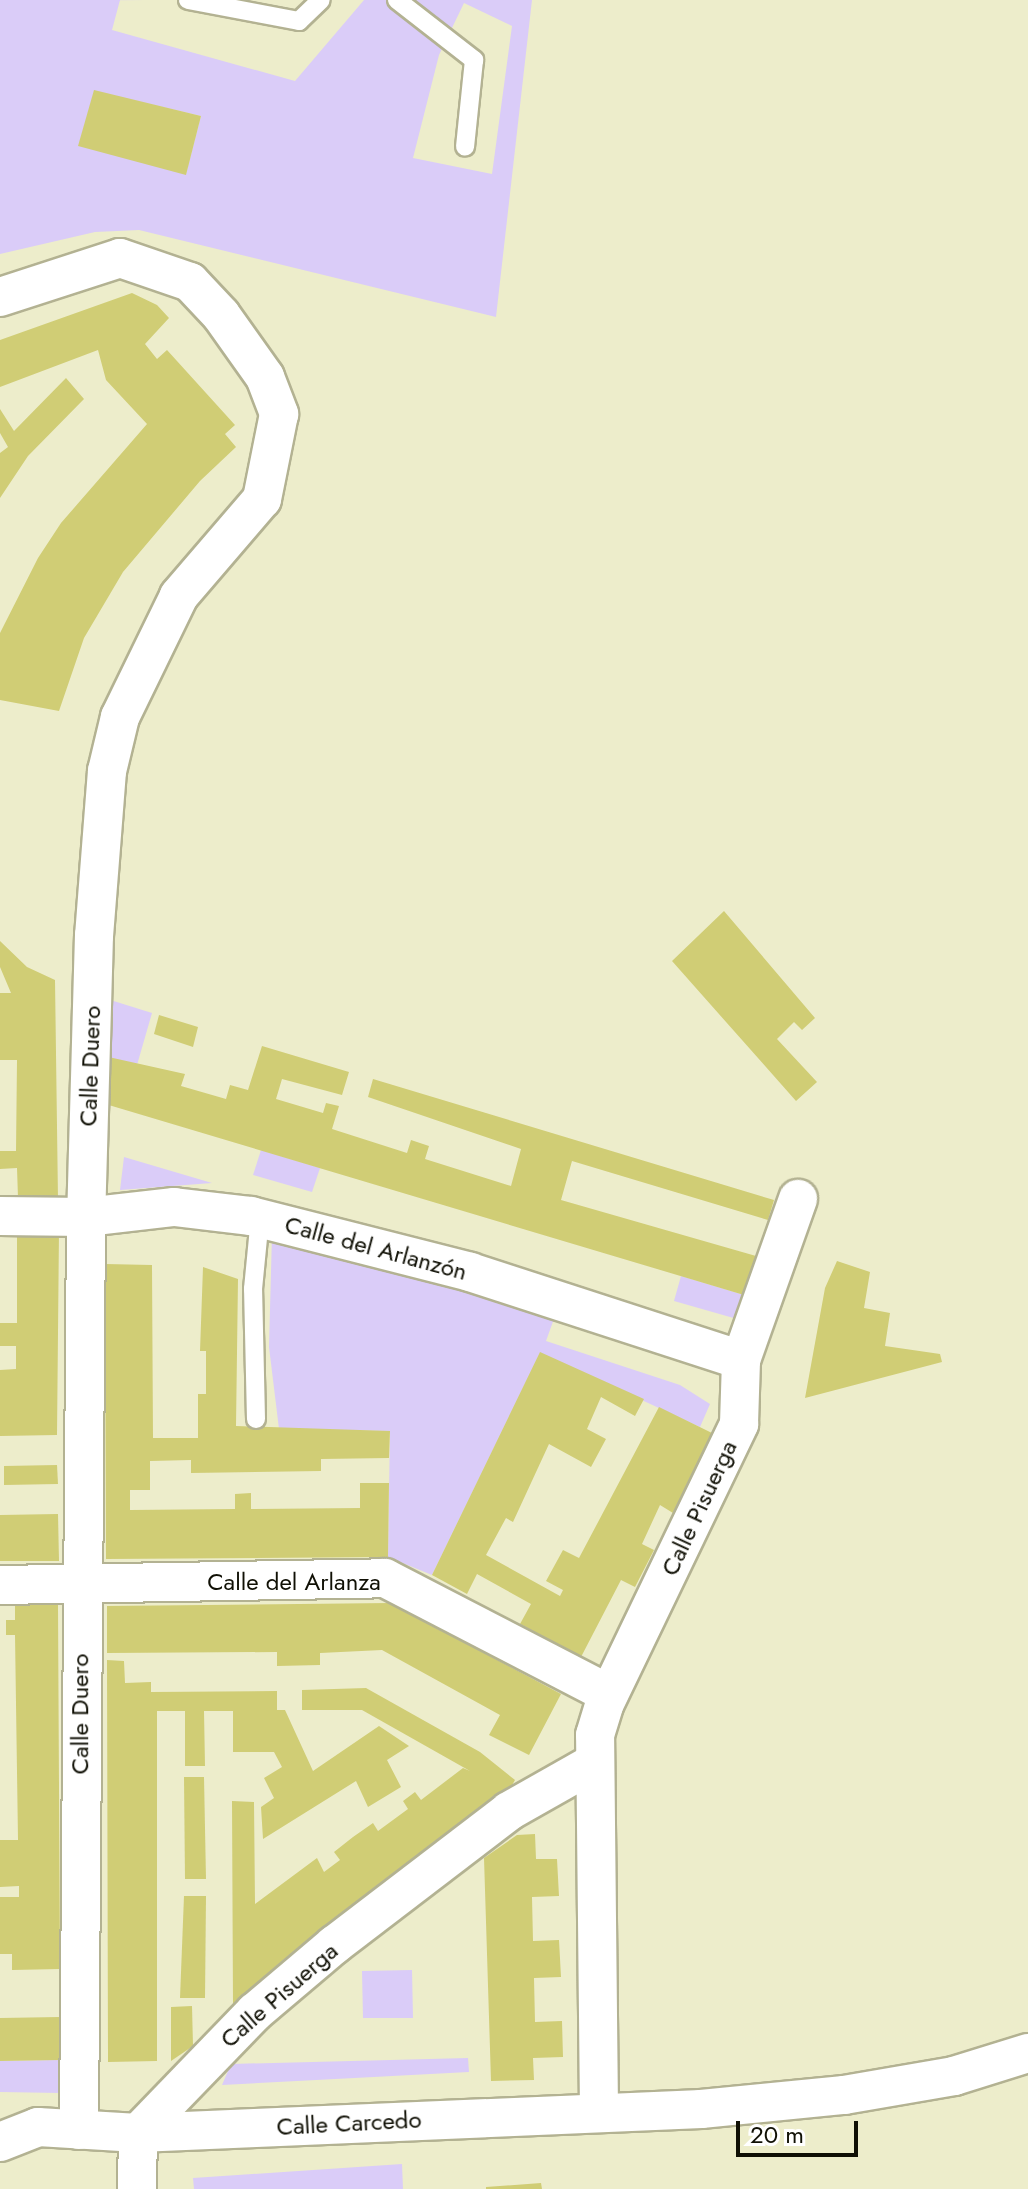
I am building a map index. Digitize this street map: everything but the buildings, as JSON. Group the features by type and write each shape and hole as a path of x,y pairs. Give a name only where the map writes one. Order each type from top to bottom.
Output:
{"street":[{"name":"Calle Duero","path":"0,297 120,258 190,282 265,377 279,414 262,499 179,596 139,671 110,758 99,844 86,1217 79,2130"},
{"name":"Calle Pisuerga","path":"599,2110 592,1764 609,1694 739,1424 741,1360 798,1199"},
{"name":"Calle del Arlanzón","path":"0,1216 86,1217 174,1207 260,1218 470,1272 741,1360"},
{"name":"Calle del Arlanza","path":"0,1585 385,1578 609,1694"},
{"name":"Calle Pisuerga","path":"138,2133 255,2012 334,1945 509,1811 592,1764"},
{"name":"Calle Carcedo","path":"0,2142 38,2127 138,2133 599,2110 701,2109 885,2088 954,2076 1028,2053"},
{"path":"0,2116 38,2127"},
{"path":"137,2189 138,2133"}],"lane":[{"path":"188,0 299,21 321,0"},
{"path":"397,0 474,60 465,147"},
{"path":"256,1419 253,1289 260,1218"}],"shaded area":[{"path":"0,0 120,0 112,30 295,81 364,0 532,0 496,317 139,230 95,232 0,254","holes":["464,3 512,26 492,174 413,158 439,55","94,91 201,116 186,174"]},
{"path":"104,998 152,1013 137,1065 104,1056"},
{"path":"261,1150 320,1168 312,1192 253,1175"},
{"path":"124,1157 212,1183 120,1190"},
{"path":"272,1234 555,1316 546,1341 680,1385 710,1404 700,1427 540,1353 432,1575 388,1557 390,1431 279,1429 269,1347"},
{"path":"681,1276 744,1295 737,1319 674,1301"},
{"path":"412,1970 413,2018 363,2018 362,1971"},
{"path":"468,2058 469,2072 222,2085 231,2064"},
{"path":"60,2060 60,2093 0,2092 0,2061"},
{"path":"402,2164 403,2189 194,2189 193,2178"}]}
